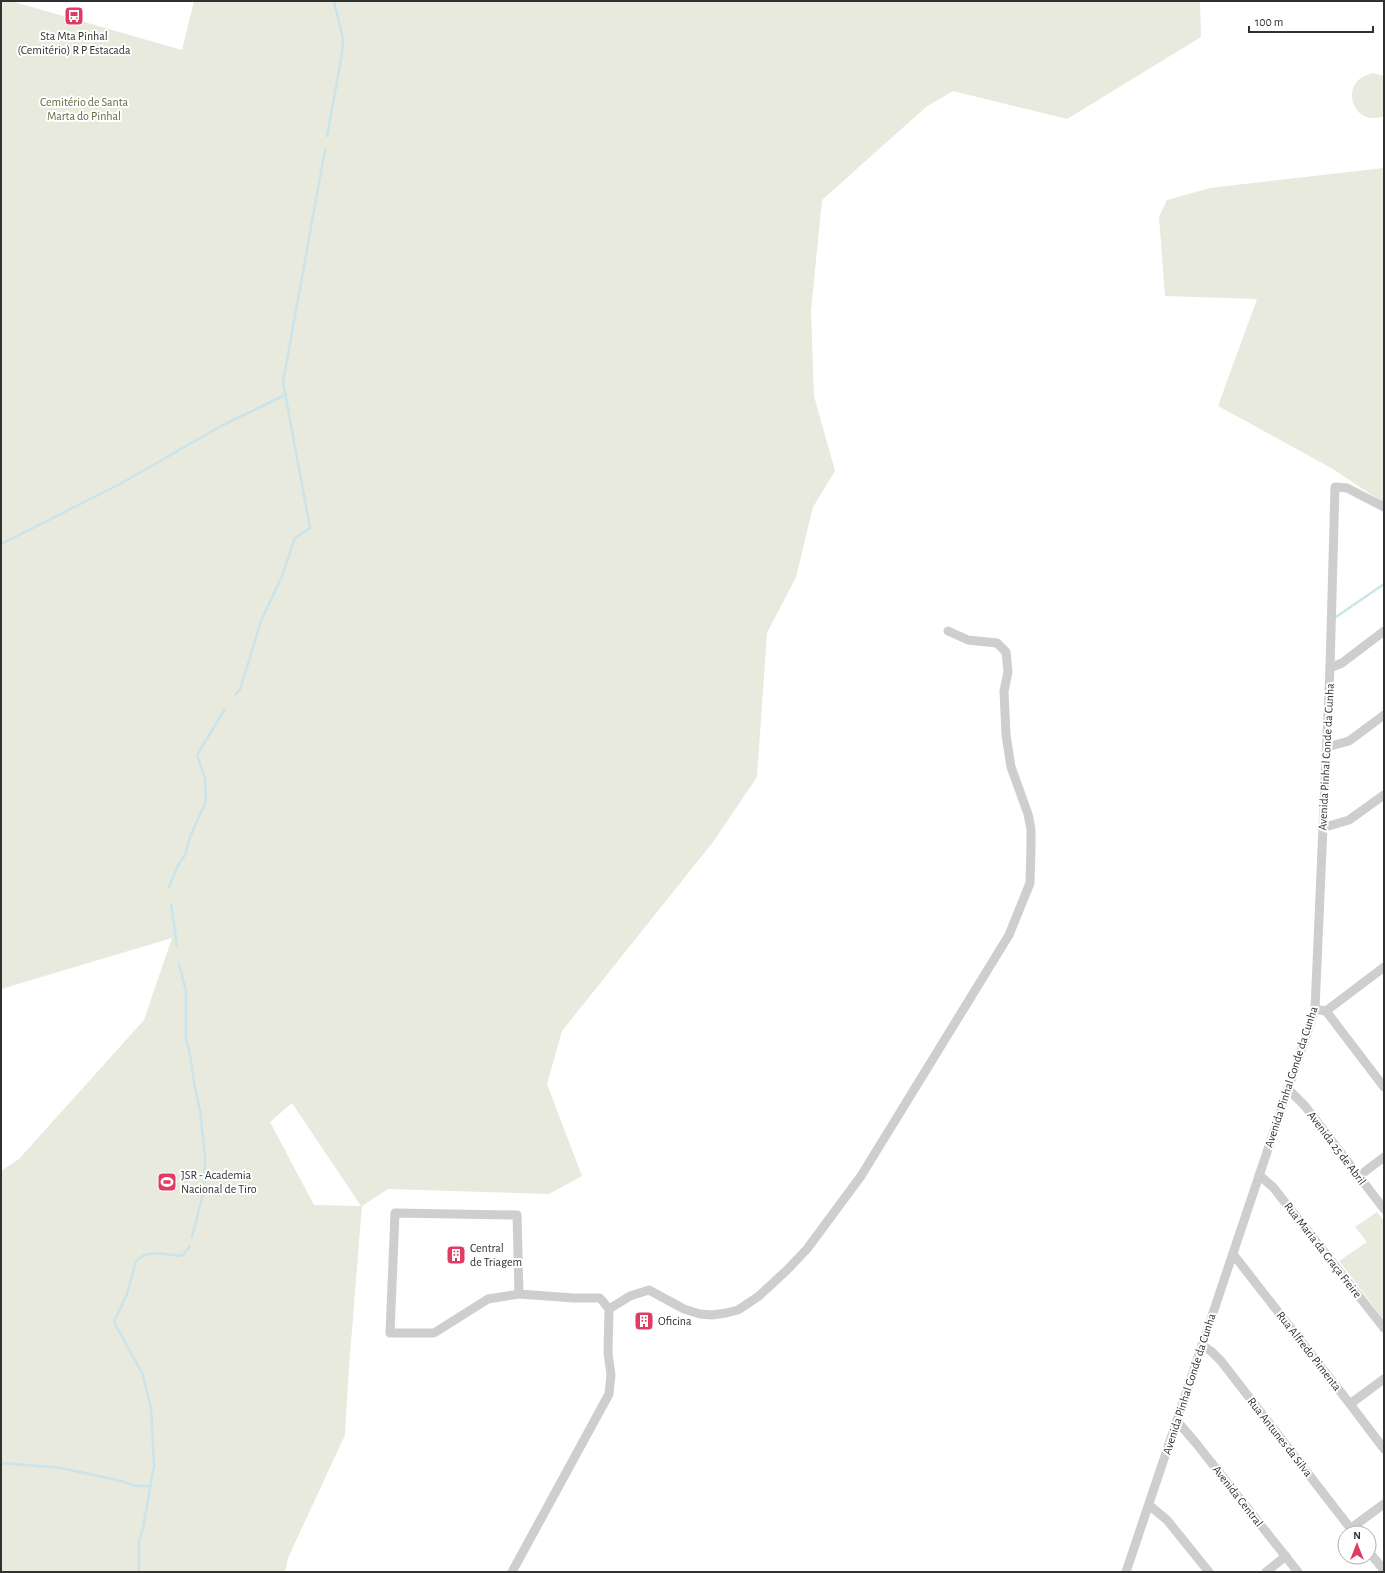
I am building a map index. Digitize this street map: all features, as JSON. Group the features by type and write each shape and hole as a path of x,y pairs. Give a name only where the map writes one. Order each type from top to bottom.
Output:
{"street":[{"name":"Avenida Pinhal Conde da Cunha","path":"1126,1572 1315,1009 1322,828 1327,747 1335,487 1347,488 1384,507"},
{"path":"609,1309 630,1296 649,1290 684,1309 700,1314 712,1315 738,1310 759,1296 807,1249 860,1176 1009,936 1030,883 1032,847 1028,814 1011,767 1006,734 1004,691 1008,672 1006,652 997,643 968,640 948,631"},
{"path":"1330,668 1342,663 1384,631"},
{"path":"1327,747 1349,742 1384,715"},
{"path":"1322,828 1349,820 1384,795"},
{"path":"1326,1011 1384,968"},
{"path":"1315,1009 1326,1011 1384,1087"},
{"name":"Avenida 25 de Abril","path":"1288,1089 1305,1106 1384,1209"},
{"path":"1359,1176 1384,1157"},
{"name":"Rua Maria da Graça Freire","path":"1259,1175 1273,1187 1384,1328"},
{"path":"512,1572 609,1394 611,1375 608,1352 609,1309 600,1298 574,1298 519,1294 488,1299 434,1333 390,1332 395,1213 517,1216 519,1294"},
{"name":"Rua Alfredo Pimenta","path":"1233,1254 1384,1449"},
{"name":"Rua Antunes da Silva","path":"1202,1345 1221,1361 1347,1525"},
{"path":"1350,1404 1384,1379"},
{"name":"Avenida Central","path":"1177,1422 1195,1442 1298,1572"},
{"path":"1359,1525 1384,1504"},
{"path":"1149,1505 1167,1520 1209,1572"},
{"path":"1266,1572 1286,1556"},
{"path":"1377,1562 1384,1570"}],"green space":[{"name":"Cemitério de Santa Marta do Pinhal","path":"1,1 11,1 182,50 194,1 1200,1 1201,37 1067,119 953,91 926,107 822,200 811,311 814,396 835,471 813,507 796,577 767,633 757,777 713,842 562,1031 547,1084 582,1176 549,1194 388,1189 362,1206 345,1435 288,1558 285,1572 1,1572 1,1171 19,1159 144,1020 172,938 1,989","holes":["292,1103 361,1206 314,1205 270,1122"]},
{"path":"1373,73 1384,76 1384,116 1373,118 1364,116 1357,110 1353,102 1352,94 1355,85 1362,78"},
{"path":"1384,168 1384,503 1333,469 1218,406 1257,299 1165,296 1159,217 1167,200 1210,188"},
{"path":"1377,1212 1384,1221 1384,1320 1339,1261 1367,1242 1355,1227"}],"waterway":[{"path":"327,136 342,54 343,39 334,1"},
{"path":"236,694 240,689 261,621 282,576 295,538 310,528 283,382 325,150"},
{"path":"1,544 120,484 223,425 285,395"},
{"path":"1333,619 1384,584"},
{"path":"169,887 178,865 185,855 190,837 206,801 205,778 197,755 225,709"},
{"path":"171,904 177,946"},
{"path":"179,964 186,991 186,1040 200,1110 205,1156 204,1190 192,1237"},
{"path":"139,1572 139,1541 143,1528 154,1466 151,1408 143,1375 114,1322 127,1294 136,1261 144,1255 157,1253 180,1256 184,1254 190,1246"},
{"path":"1,1463 61,1468 117,1480 136,1486 151,1486"}],"place":[{"name":"Sta Mta Pinhal (Cemitério) R P Estacada","path":"74,16"},
{"name":"JSR - Academia Nacional de Tiro","path":"167,1182"},
{"name":"Central de Triagem","path":"456,1255"},
{"name":"Oficina","path":"644,1321"}]}
